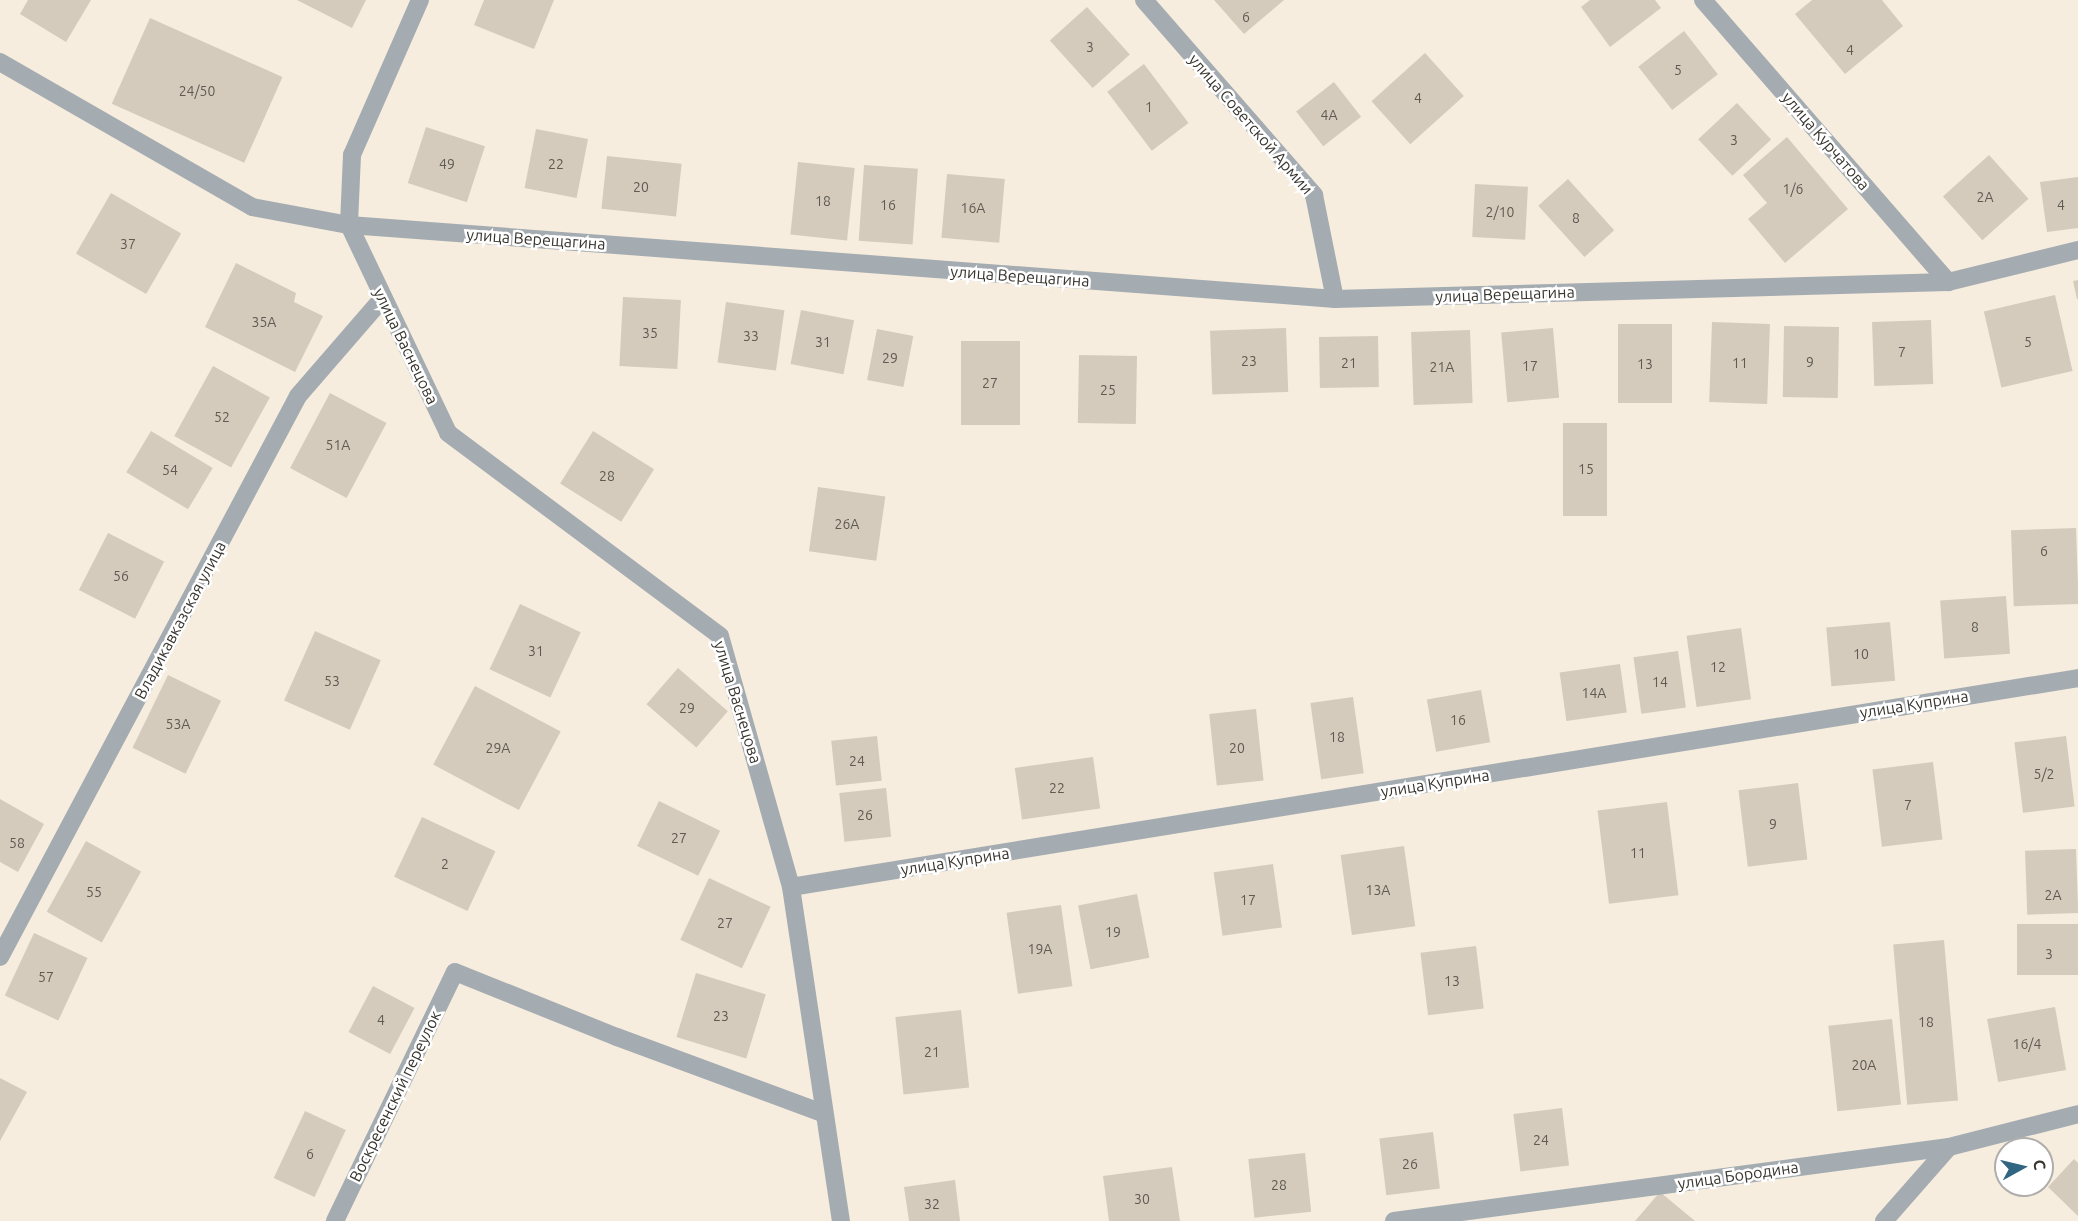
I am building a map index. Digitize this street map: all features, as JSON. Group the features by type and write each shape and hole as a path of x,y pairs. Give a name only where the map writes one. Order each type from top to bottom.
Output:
{"street":[{"path":"349,225 352,156 420,0"},
{"name":"улица Советской Армии","path":"1144,0 1314,195 1335,299"},
{"name":"улица Курчатова","path":"1703,0 1948,282"},
{"name":"улица Верещагина","path":"2,69 252,207 349,225 1335,299 1948,282 2078,250"},
{"name":"улица Васнецова","path":"349,225 448,433 720,636 791,887 822,1113 841,1221"},
{"name":"Владикавказская улица","path":"0,957 298,396 383,298"},
{"name":"улица Куприна","path":"791,887 2078,678"},
{"name":"Воскресенский переулок","path":"335,1221 455,972 617,1037 822,1113"},
{"name":"улица Бородина","path":"1394,1221 1949,1147 2078,1114"},
{"path":"1884,1221 1949,1147"}],"building":[{"path":"28,0 91,0 66,42 20,14"},
{"path":"297,0 366,0 352,28"},
{"path":"484,0 554,0 534,49 474,25"},
{"path":"1214,0 1284,0 1244,34"},
{"path":"1590,0 1655,0 1661,8 1610,47 1581,7"},
{"path":"1812,0 1882,0 1903,26 1845,74 1795,14"},
{"path":"1087,7 1130,55 1093,88 1050,40"},
{"path":"150,18 282,77 244,163 112,104"},
{"path":"1684,31 1718,74 1672,110 1638,67"},
{"path":"1425,53 1464,96 1410,144 1371,101"},
{"path":"1144,64 1189,123 1152,151 1107,92"},
{"path":"1334,82 1361,117 1323,146 1296,112"},
{"path":"1737,103 1771,140 1732,176 1698,139"},
{"path":"426,127 485,146 467,202 408,183"},
{"path":"536,129 588,139 577,198 525,188"},
{"path":"1787,137 1848,209 1785,263 1748,219 1767,203 1743,175"},
{"path":"1989,155 2028,199 1982,240 1943,196"},
{"path":"607,156 682,164 676,217 601,209"},
{"path":"798,162 855,168 847,241 790,235"},
{"path":"864,165 918,169 913,245 859,241"},
{"path":"947,174 1005,179 999,243 941,238"},
{"path":"2078,177 2078,228 2047,232 2040,182"},
{"path":"1568,179 1614,230 1584,257 1538,206"},
{"path":"1475,184 1528,187 1525,240 1472,237"},
{"path":"111,193 181,233 146,294 76,254"},
{"path":"236,263 296,293 294,302 323,316 295,372 205,327"},
{"path":"2078,280 2078,299 2077,299 2073,281"},
{"path":"2055,295 2073,371 2001,387 1984,311"},
{"path":"623,297 681,300 677,369 619,366"},
{"path":"726,302 784,310 776,371 718,362"},
{"path":"801,310 854,320 844,374 791,364"},
{"path":"1931,320 1933,384 1874,386 1872,322"},
{"path":"1712,322 1770,324 1767,404 1709,402"},
{"path":"1618,324 1672,324 1672,403 1618,403"},
{"path":"1784,326 1839,327 1838,398 1783,397"},
{"path":"1286,328 1288,392 1212,395 1210,331"},
{"path":"1553,328 1559,398 1507,402 1501,333"},
{"path":"877,329 913,336 903,387 867,380"},
{"path":"1470,330 1473,403 1414,405 1411,332"},
{"path":"1378,336 1379,387 1320,388 1319,337"},
{"path":"961,341 1020,341 1020,425 961,425"},
{"path":"1079,355 1137,356 1136,424 1078,423"},
{"path":"213,366 270,398 231,467 174,436"},
{"path":"330,393 387,423 347,498 290,468"},
{"path":"1563,423 1607,423 1607,516 1563,516"},
{"path":"151,431 213,468 188,509 126,472"},
{"path":"593,431 654,469 621,522 560,484"},
{"path":"818,487 885,496 876,561 809,551"},
{"path":"2076,528 2078,604 2014,606 2011,530"},
{"path":"108,533 164,562 135,619 79,590"},
{"path":"2006,596 2010,654 1944,658 1940,601"},
{"path":"520,604 581,632 550,698 490,669"},
{"path":"1890,622 1895,681 1831,686 1826,628"},
{"path":"1741,628 1751,699 1697,707 1687,636"},
{"path":"315,631 381,660 350,730 284,700"},
{"path":"1678,651 1686,707 1641,714 1633,657"},
{"path":"1620,664 1627,713 1566,721 1560,672"},
{"path":"678,668 728,711 696,748 647,704"},
{"path":"168,675 221,701 186,774 132,748"},
{"path":"475,686 561,732 519,810 433,765"},
{"path":"1481,690 1490,742 1436,752 1427,700"},
{"path":"1353,697 1364,773 1321,779 1310,703"},
{"path":"1256,709 1264,781 1217,786 1209,714"},
{"path":"877,736 882,781 836,786 831,741"},
{"path":"2066,736 2075,806 2023,813 2014,742"},
{"path":"1093,757 1100,808 1022,819 1015,768"},
{"path":"1933,762 1943,839 1882,847 1872,769"},
{"path":"1798,783 1807,859 1748,867 1738,790"},
{"path":"886,788 891,837 844,842 839,793"},
{"path":"0,799 44,824 18,872 0,862"},
{"path":"659,801 720,831 698,876 637,846"},
{"path":"1667,802 1678,895 1609,904 1598,811"},
{"path":"422,817 495,851 468,911 394,877"},
{"path":"86,841 141,872 102,942 47,912"},
{"path":"1404,846 1415,926 1352,935 1341,855"},
{"path":"2076,849 2078,913 2027,915 2025,851"},
{"path":"1273,864 1282,927 1222,936 1214,872"},
{"path":"709,878 771,907 742,968 680,940"},
{"path":"1137,894 1149,958 1091,969 1078,905"},
{"path":"1061,905 1072,986 1018,994 1007,913"},
{"path":"2017,924 2078,924 2078,975 2017,975"},
{"path":"34,933 87,958 58,1020 5,996"},
{"path":"1944,940 1958,1100 1907,1105 1893,944"},
{"path":"1476,946 1484,1009 1428,1015 1420,953"},
{"path":"696,973 766,994 746,1058 676,1037"},
{"path":"373,986 414,1008 390,1054 349,1032"},
{"path":"2055,1007 2066,1070 1998,1082 1987,1019"},
{"path":"961,1010 969,1088 904,1094 895,1017"},
{"path":"1892,1019 1901,1105 1837,1111 1828,1026"},
{"path":"0,1078 27,1092 0,1141"},
{"path":"1562,1108 1569,1166 1520,1172 1513,1114"},
{"path":"305,1111 346,1130 315,1197 274,1178"},
{"path":"1433,1132 1440,1189 1386,1195 1379,1139"},
{"path":"1305,1153 1311,1212 1254,1218 1248,1159"},
{"path":"2074,1159 2078,1163 2078,1216 2054,1193 2054,1181"},
{"path":"1172,1167 1180,1221 1109,1221 1103,1176"},
{"path":"955,1180 960,1221 909,1221 904,1187"},
{"path":"1660,1192 1695,1221 1635,1221"}]}
